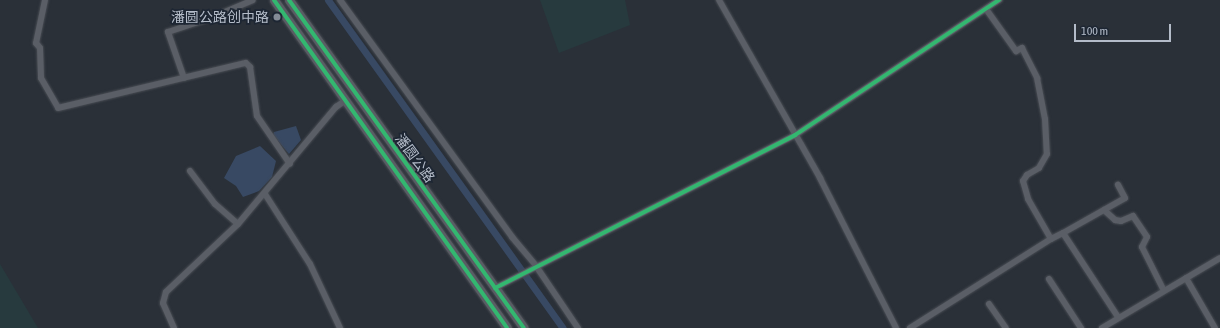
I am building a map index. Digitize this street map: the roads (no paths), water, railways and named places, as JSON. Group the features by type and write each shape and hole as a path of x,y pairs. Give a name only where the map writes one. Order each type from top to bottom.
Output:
{"main road":[{"name":"潘圆公路","path":"274,0 508,328"},
{"name":"潘圆公路","path":"289,0 524,328"}],"street":[{"path":"45,0 36,43 40,48 41,78 58,108 246,63 250,67 257,116 290,164"},
{"path":"184,78 168,32 225,13 253,0"},
{"path":"340,0 578,328"},
{"path":"719,0 796,135 896,328"},
{"path":"495,288 796,135 999,0"},
{"path":"986,9 1016,51 1022,48 1038,78 1045,119 1047,154 1039,168 1027,175 1023,182 1028,199 1051,239"},
{"path":"174,328 163,297 238,224 265,194 336,107 346,100"},
{"path":"190,171 215,204 238,224"},
{"path":"910,328 1051,239 1125,198 1118,185"},
{"path":"265,194 310,264 340,328"},
{"path":"1104,210 1115,220 1121,221 1133,216 1147,237 1142,247 1163,289"},
{"path":"1063,233 1118,317"},
{"path":"1102,328 1163,289 1186,278 1220,258"},
{"path":"1186,278 1216,328"},
{"path":"1049,279 1081,328"},
{"path":"989,304 1006,328"}],"water":[{"path":"296,126 301,140 289,154 273,135 274,132"},
{"path":"260,146 276,161 272,177 259,191 243,197 236,186 224,178 236,156"}],"waterway":[{"path":"328,0 563,328"}],"place":[{"name":"潘圆公路创中路","path":"277,17"}]}
